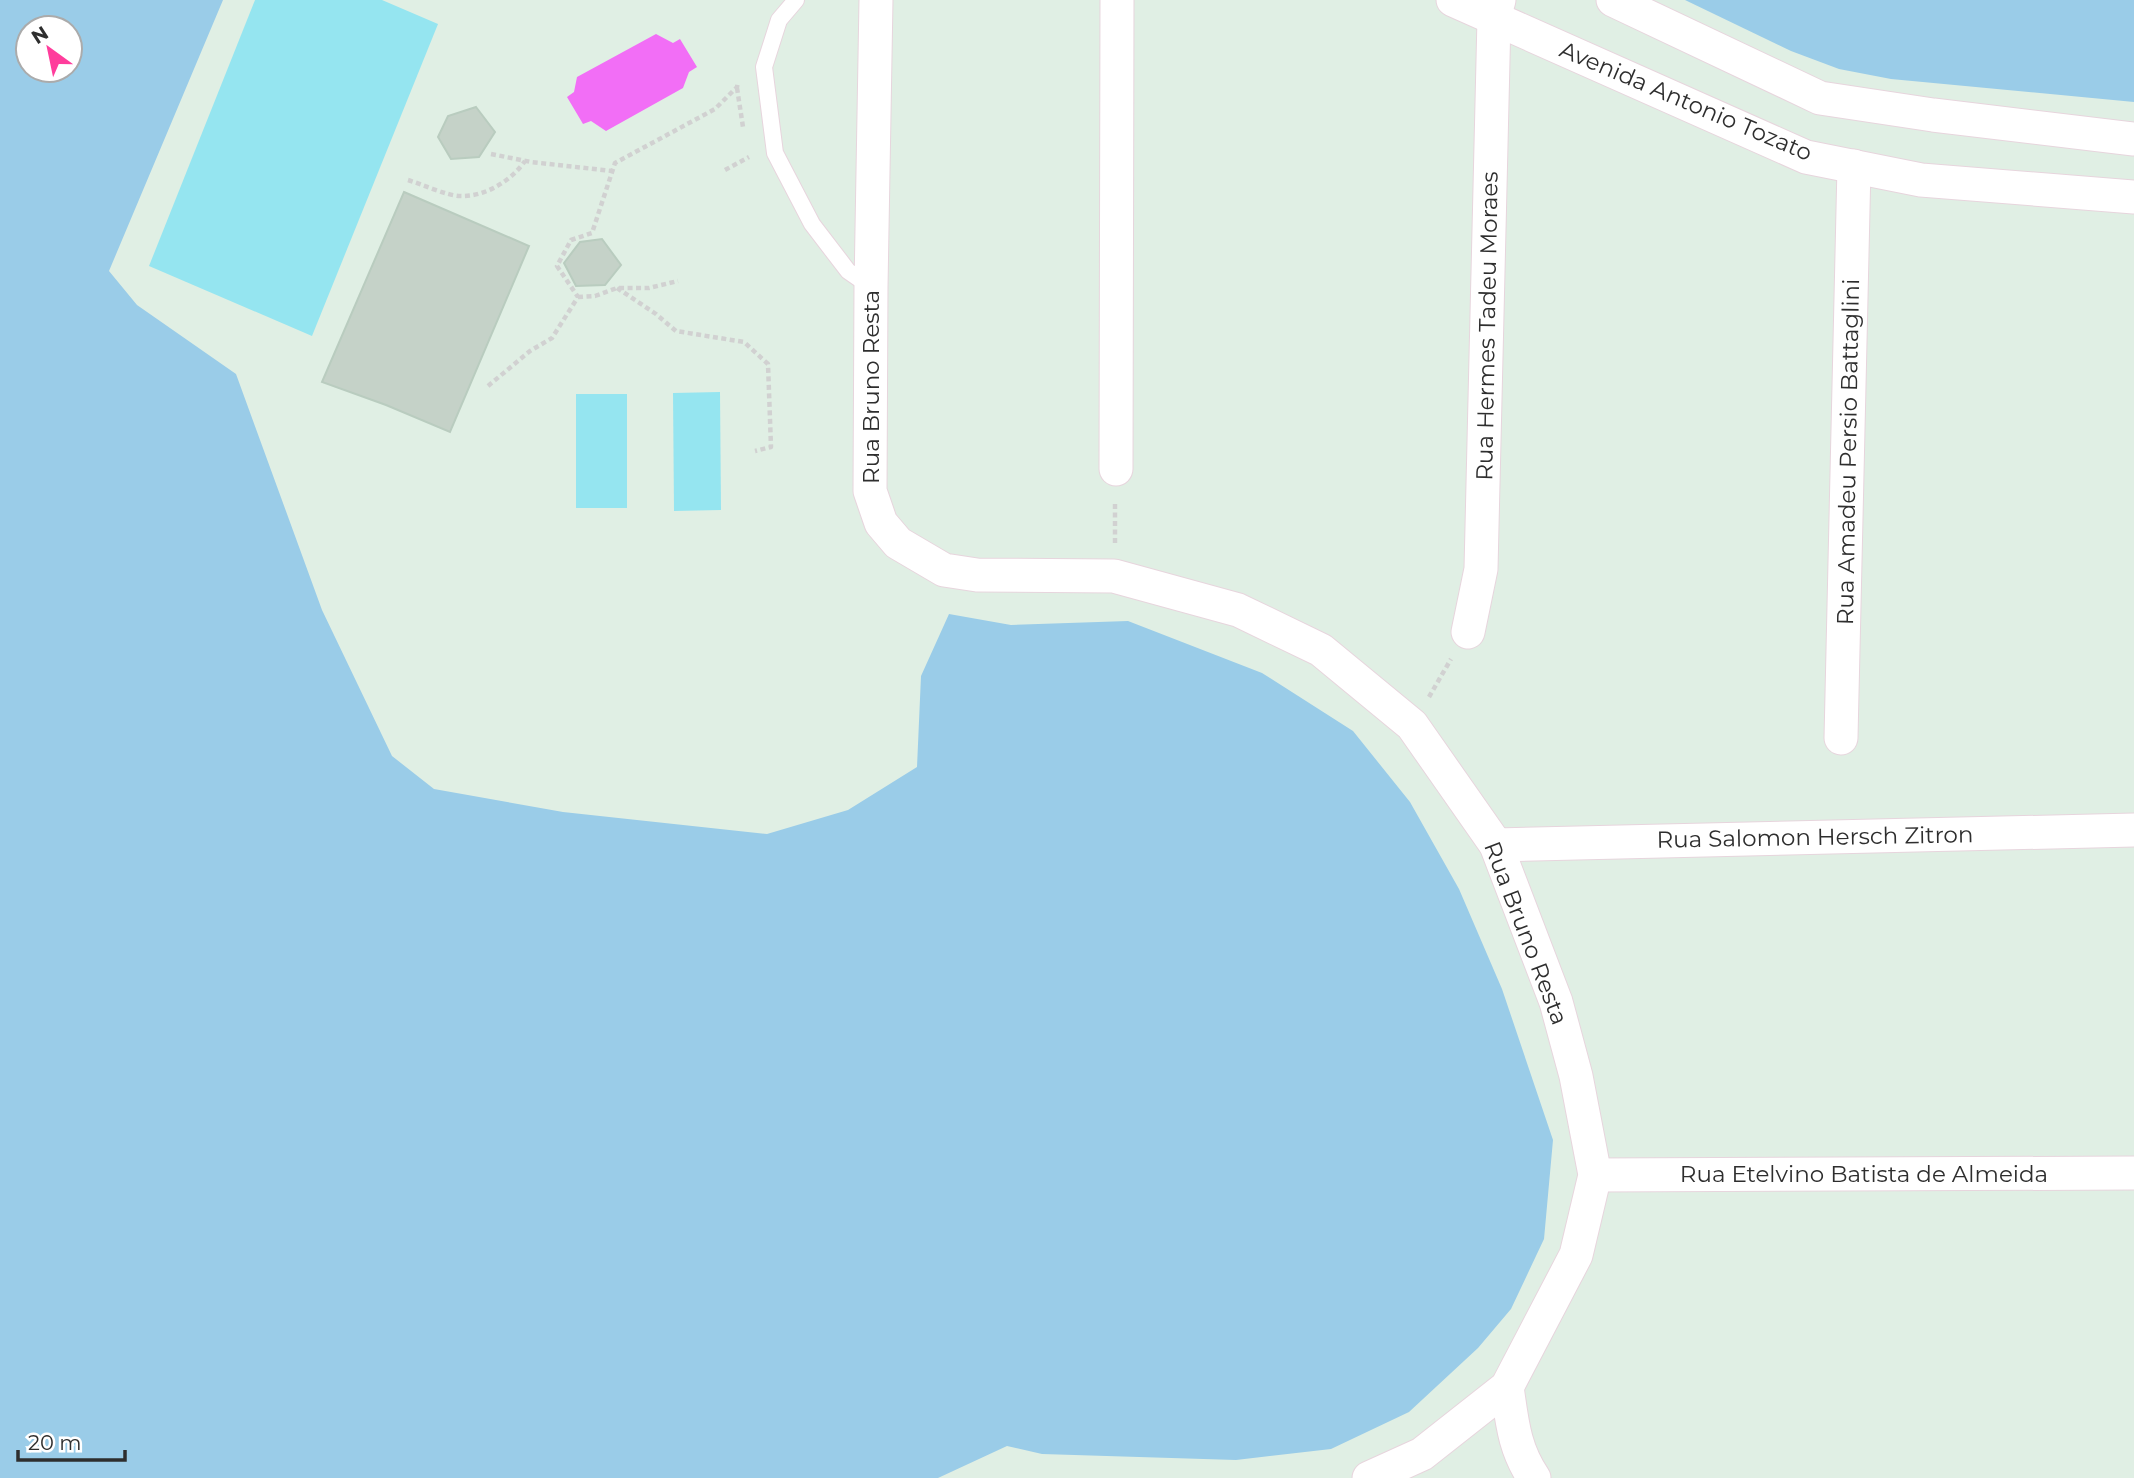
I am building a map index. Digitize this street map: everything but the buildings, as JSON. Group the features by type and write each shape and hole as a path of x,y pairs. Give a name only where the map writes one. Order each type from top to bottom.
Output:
{"street":[{"path":"876,0 876,72"},
{"path":"876,72 890,0"},
{"path":"1116,469 1117,0"},
{"name":"Avenida Antonio Tozato","path":"1453,0 1496,9 1806,157 1921,180 2134,197"},
{"path":"1613,0 1820,98 1933,116 2134,138"},
{"name":"Rua Hermes Tadeu Moraes","path":"1468,632 1481,569 1496,9"},
{"name":"Rua Bruno Resta","path":"876,72 870,491 881,523 898,543 944,570 977,575 1114,576 1238,610 1321,650 1412,725 1496,845 1556,1002 1576,1076 1595,1175 1576,1255 1507,1387 1422,1454 1369,1478"},
{"name":"Rua Amadeu Persio Battaglini","path":"1841,738 1854,166"},
{"name":"Rua Salomon Hersch Zitron","path":"1496,845 2134,830"},
{"name":"Rua Etelvino Batista de Almeida","path":"1595,1175 2134,1173"},
{"path":"1507,1387 1515,1438 1522,1461 1534,1478"}],"lane":[{"path":"796,0 779,20 764,67 775,153 812,224 848,271 871,286"}],"path":[{"path":"740,74 737,87 744,134"},
{"path":"578,297 557,266 571,240 592,233 615,163 715,109 737,87"},
{"path":"725,170 752,156 746,146"},
{"path":"491,154 525,161 612,171"},
{"path":"408,180 460,196 491,190 516,173 525,161"},
{"path":"578,297 595,296 617,288 649,288 678,281"},
{"path":"617,288 676,331 744,342 768,364 771,447 755,451"},
{"path":"488,386 530,351 552,338 578,297"},
{"path":"1114,576 1116,469"},
{"path":"1412,725 1468,632"}],"shaded area":[{"path":"0,0 223,0 109,271 137,305 236,374 322,610 392,756 434,789 563,812 767,834 848,810 917,767 921,676 949,614 1011,625 1128,621 1262,673 1353,731 1410,802 1459,889 1502,989 1553,1140 1544,1239 1511,1309 1478,1348 1409,1412 1331,1449 1236,1460 1042,1454 1007,1446 938,1478 0,1478"},
{"path":"255,0 382,0 438,24 312,336 149,266"},
{"path":"1685,0 2134,0 2134,102 1891,79 1839,69 1791,51"},
{"path":"656,34 673,43 680,39 697,67 689,72 683,88 606,131 591,121 583,124 567,97 574,92 577,77"},
{"path":"720,392 721,510 674,511 673,393"},
{"path":"576,394 627,394 627,508 576,508"}]}
